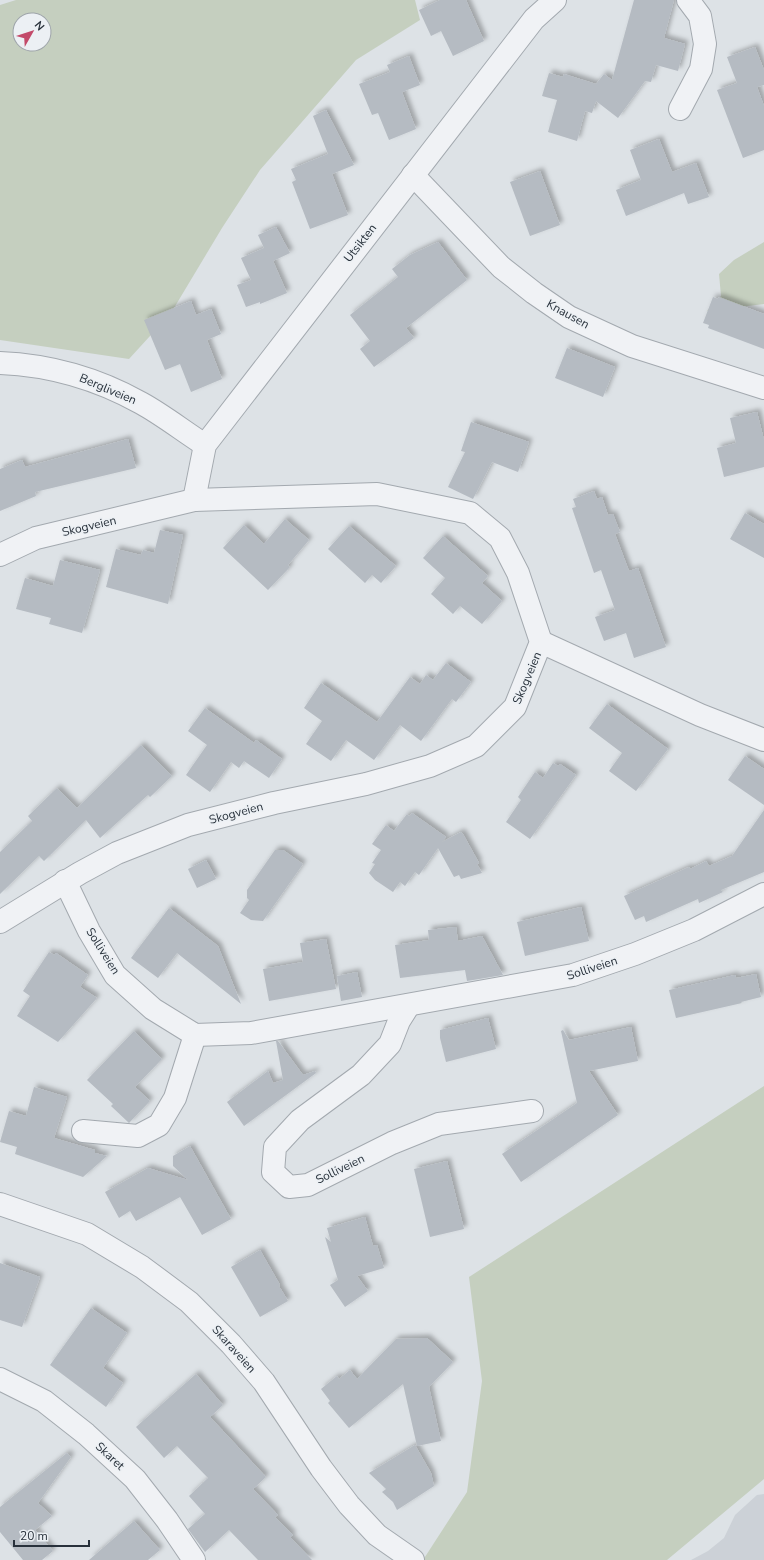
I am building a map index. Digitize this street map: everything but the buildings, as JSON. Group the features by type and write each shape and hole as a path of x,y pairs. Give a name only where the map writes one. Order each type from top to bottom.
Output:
{"street":[{"name":"Utsikten","path":"194,500 204,446 534,19 555,0"},
{"path":"680,109 701,69 705,44 700,16 688,0"},
{"name":"Knausen","path":"412,175 501,267 534,293 569,317 632,346 764,388"},
{"name":"Bergliveien","path":"0,363 19,364 83,376 141,402 204,446"},
{"name":"Skogveien","path":"0,555 36,538 194,500 377,494 470,513 500,538 518,573 541,642 515,707 476,746 430,766 366,784 274,803 188,825 117,853 65,881 0,922"},
{"path":"541,642 700,715 764,740"},
{"name":"Solliveien","path":"65,881 90,931 115,974 153,1009 195,1035 251,1033 573,976 635,954 694,930 764,894"},
{"name":"Solliveien","path":"409,1005 399,1021 390,1044 361,1075 300,1120 275,1147 273,1172 289,1187 308,1185 392,1143 439,1124 532,1111"},
{"path":"83,1131 138,1136 159,1125 174,1098 195,1035"},
{"name":"Skaraveien","path":"0,1204 87,1234 142,1267 190,1302 231,1344 264,1382 321,1468 349,1505 377,1535 413,1560"},
{"name":"Skaret","path":"0,1379 44,1401 86,1434 135,1479 167,1520 194,1560"}],"shaded area":[{"path":"764,1494 764,1560 691,1560 708,1551 724,1538 735,1515 757,1495"}],"green space":[{"path":"16,0 415,0 420,20 356,60 260,170 222,228 171,313 129,359 0,340 0,5"},
{"path":"764,242 764,304 707,311 721,296 719,274 734,260"},
{"path":"764,1086 764,1479 667,1560 423,1560 467,1492 482,1381 469,1277"}]}
